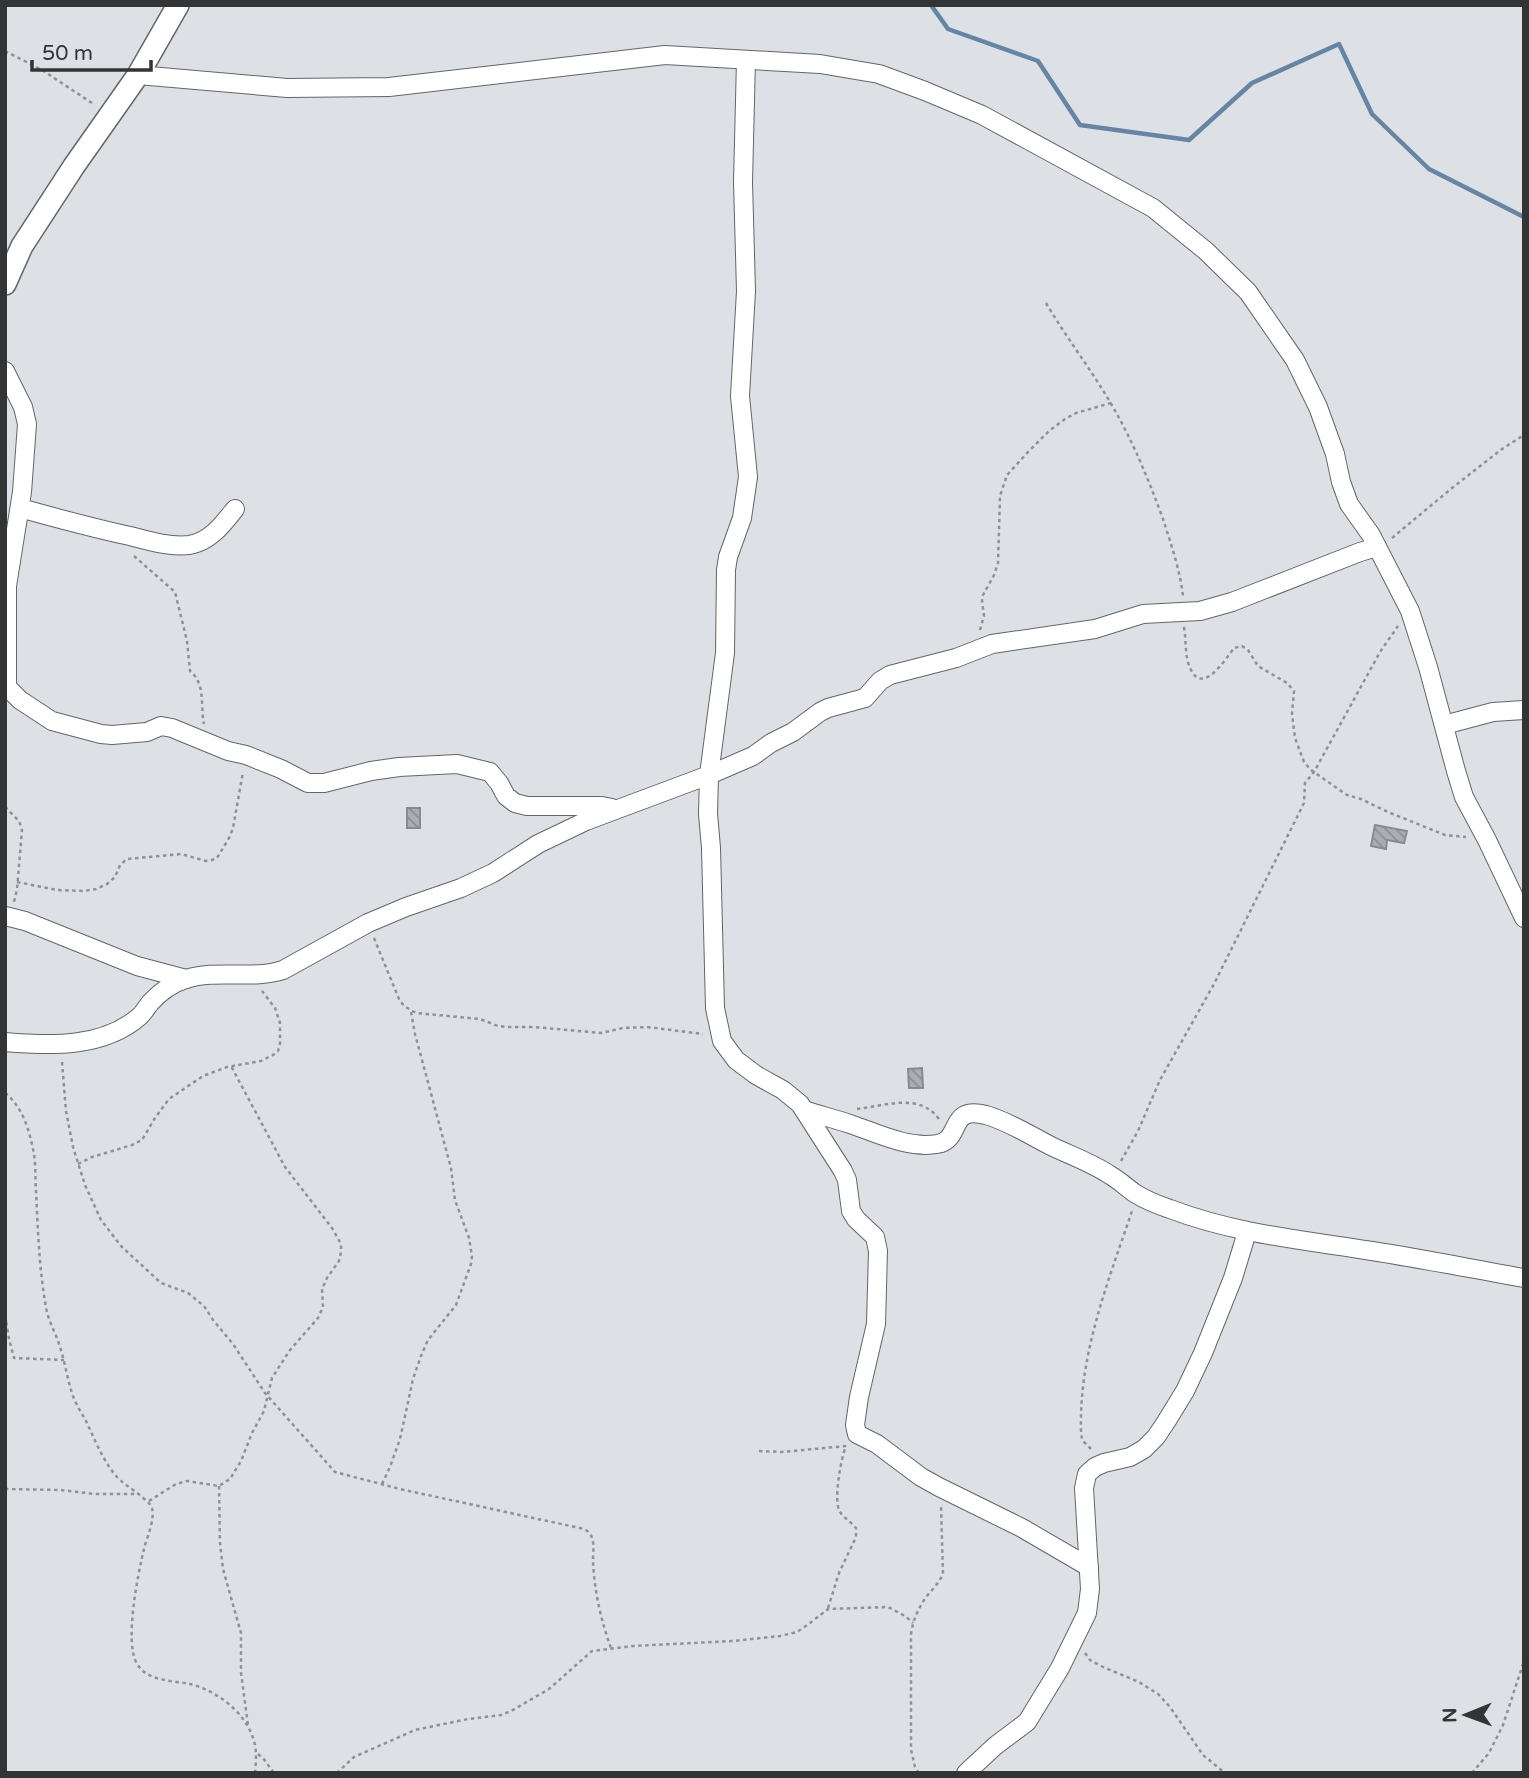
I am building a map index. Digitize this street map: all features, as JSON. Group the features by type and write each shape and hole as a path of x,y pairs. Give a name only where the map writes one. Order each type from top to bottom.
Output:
{"street":[{"path":"5,284 22,246 138,75 178,5"},
{"path":"138,75 287,88 389,87 665,55 820,64 879,74 982,115 1153,208 1213,258 1248,292 1295,360 1318,407 1349,504 1377,547 1410,611 1464,797 1524,918"},
{"path":"746,60 743,182 746,291 740,396 748,477 742,518 727,557 725,653 709,775 708,814 715,1009 722,1041 736,1060 799,1102 847,1180 851,1211 875,1237 877,1243 876,1324 851,1440 877,1444 921,1477 1022,1528 1089,1567"},
{"path":"5,371 23,407 27,424 20,508 7,586 6,685 20,700 52,722 92,733 112,735 147,732 162,726 172,728 314,784 399,766 457,764 490,772 514,803 527,806 602,806 618,809"},
{"path":"20,508 160,543 191,544 211,536 235,509"},
{"path":"5,1042 60,1044 102,1037 117,1031 142,1014 162,992 186,979 206,975 268,974 283,970 368,923 493,873 538,844 586,821 753,756 820,712 865,698 880,681 890,675 956,658 992,644 1095,629 1143,614 1200,611 1232,602 1360,551 1377,547"},
{"path":"1444,725 1493,712 1524,710"},
{"path":"6,916 25,921 137,966 186,979"},
{"path":"804,1110 907,1143 935,1145 946,1141 966,1114 985,1115 1015,1127 1112,1176 1139,1196 1202,1221 1247,1232 1445,1263 1524,1279"},
{"path":"966,1773 995,1746 1027,1722 1060,1668 1090,1602 1084,1488 1087,1474 1101,1464 1130,1457 1144,1449 1166,1422 1203,1353 1233,1278 1247,1232"}],"path":[{"path":"5,51 42,70 110,115"},
{"path":"1046,303 1111,403 1140,457 1182,584 1187,659 1191,670 1202,679 1209,677 1217,671 1234,648 1242,646 1248,650 1258,666 1293,689 1295,738 1304,762 1314,772 1343,792 1445,835 1487,840"},
{"path":"976,650 984,616 983,594 998,563 1000,496 1007,475 1049,431 1065,419 1111,403"},
{"path":"1377,547 1395,537 1452,488 1524,435"},
{"path":"116,533 128,550 175,592 187,641 190,671 200,684 203,723 215,746"},
{"path":"1112,1176 1138,1131 1174,1053 1214,984 1304,803 1305,783 1314,772 1380,652 1410,611"},
{"path":"17,882 57,890 84,891 107,884 127,859 181,854 206,861 217,858 233,828 246,755"},
{"path":"5,807 19,821 22,830 13,907 6,916"},
{"path":"368,923 399,999 411,1012 481,1020 507,1027 601,1033 623,1028 668,1028 711,1035 722,1041"},
{"path":"78,1164 142,1140 169,1099 203,1076 231,1066 261,1061 278,1051 280,1023 275,1008 249,975"},
{"path":"382,1485 400,1439 421,1356 428,1340 456,1305 472,1256 469,1238 455,1199 451,1168 411,1012"},
{"path":"60,1044 66,1111 78,1164 100,1220 121,1246 161,1283 188,1293 204,1306 268,1396 335,1472 382,1485 575,1527 591,1534 594,1570 605,1631 611,1648"},
{"path":"149,1501 176,1484 187,1481 219,1486 227,1482 236,1470 264,1411 272,1378 290,1350 318,1318 323,1307 322,1289 339,1261 341,1252 341,1244 317,1206 285,1167 231,1066"},
{"path":"5,1093 16,1104 23,1117 33,1150 40,1272 49,1320 58,1338 72,1394 103,1456 120,1480 149,1501 152,1509 133,1619 132,1642 137,1664 158,1679 189,1684 223,1699 248,1726 255,1742 256,1773"},
{"path":"847,1110 909,1102 931,1110 950,1137"},
{"path":"1101,1464 1082,1440 1080,1420 1087,1362 1111,1268 1139,1196"},
{"path":"5,1315 14,1358 64,1360"},
{"path":"337,1773 354,1757 415,1730 511,1711 549,1689 590,1651 780,1636 797,1632 810,1623 828,1609 839,1573 856,1537 856,1528 839,1511 837,1505 839,1479 851,1440 782,1452 759,1451"},
{"path":"219,1486 223,1569 241,1633 241,1673 248,1726"},
{"path":"5,1489 61,1490 95,1494 136,1493"},
{"path":"919,1773 915,1766 911,1741 911,1634 924,1600 943,1574 943,1489"},
{"path":"828,1609 888,1607 913,1623"},
{"path":"1080,1626 1080,1642 1090,1660 1139,1682 1158,1694 1203,1755 1224,1773"},
{"path":"1472,1773 1489,1753 1503,1725 1524,1661"},
{"path":"256,1753 274,1773"}],"building":[{"path":"407,808 420,808 420,828 407,828"},
{"path":"1375,825 1407,831 1404,843 1387,840 1386,849 1371,846"},
{"path":"922,1068 923,1088 909,1088 908,1069"}],"waterway":[{"path":"931,5 948,29 1038,61 1080,125 1189,140 1252,83 1339,44 1372,114 1429,169 1524,217"}]}
